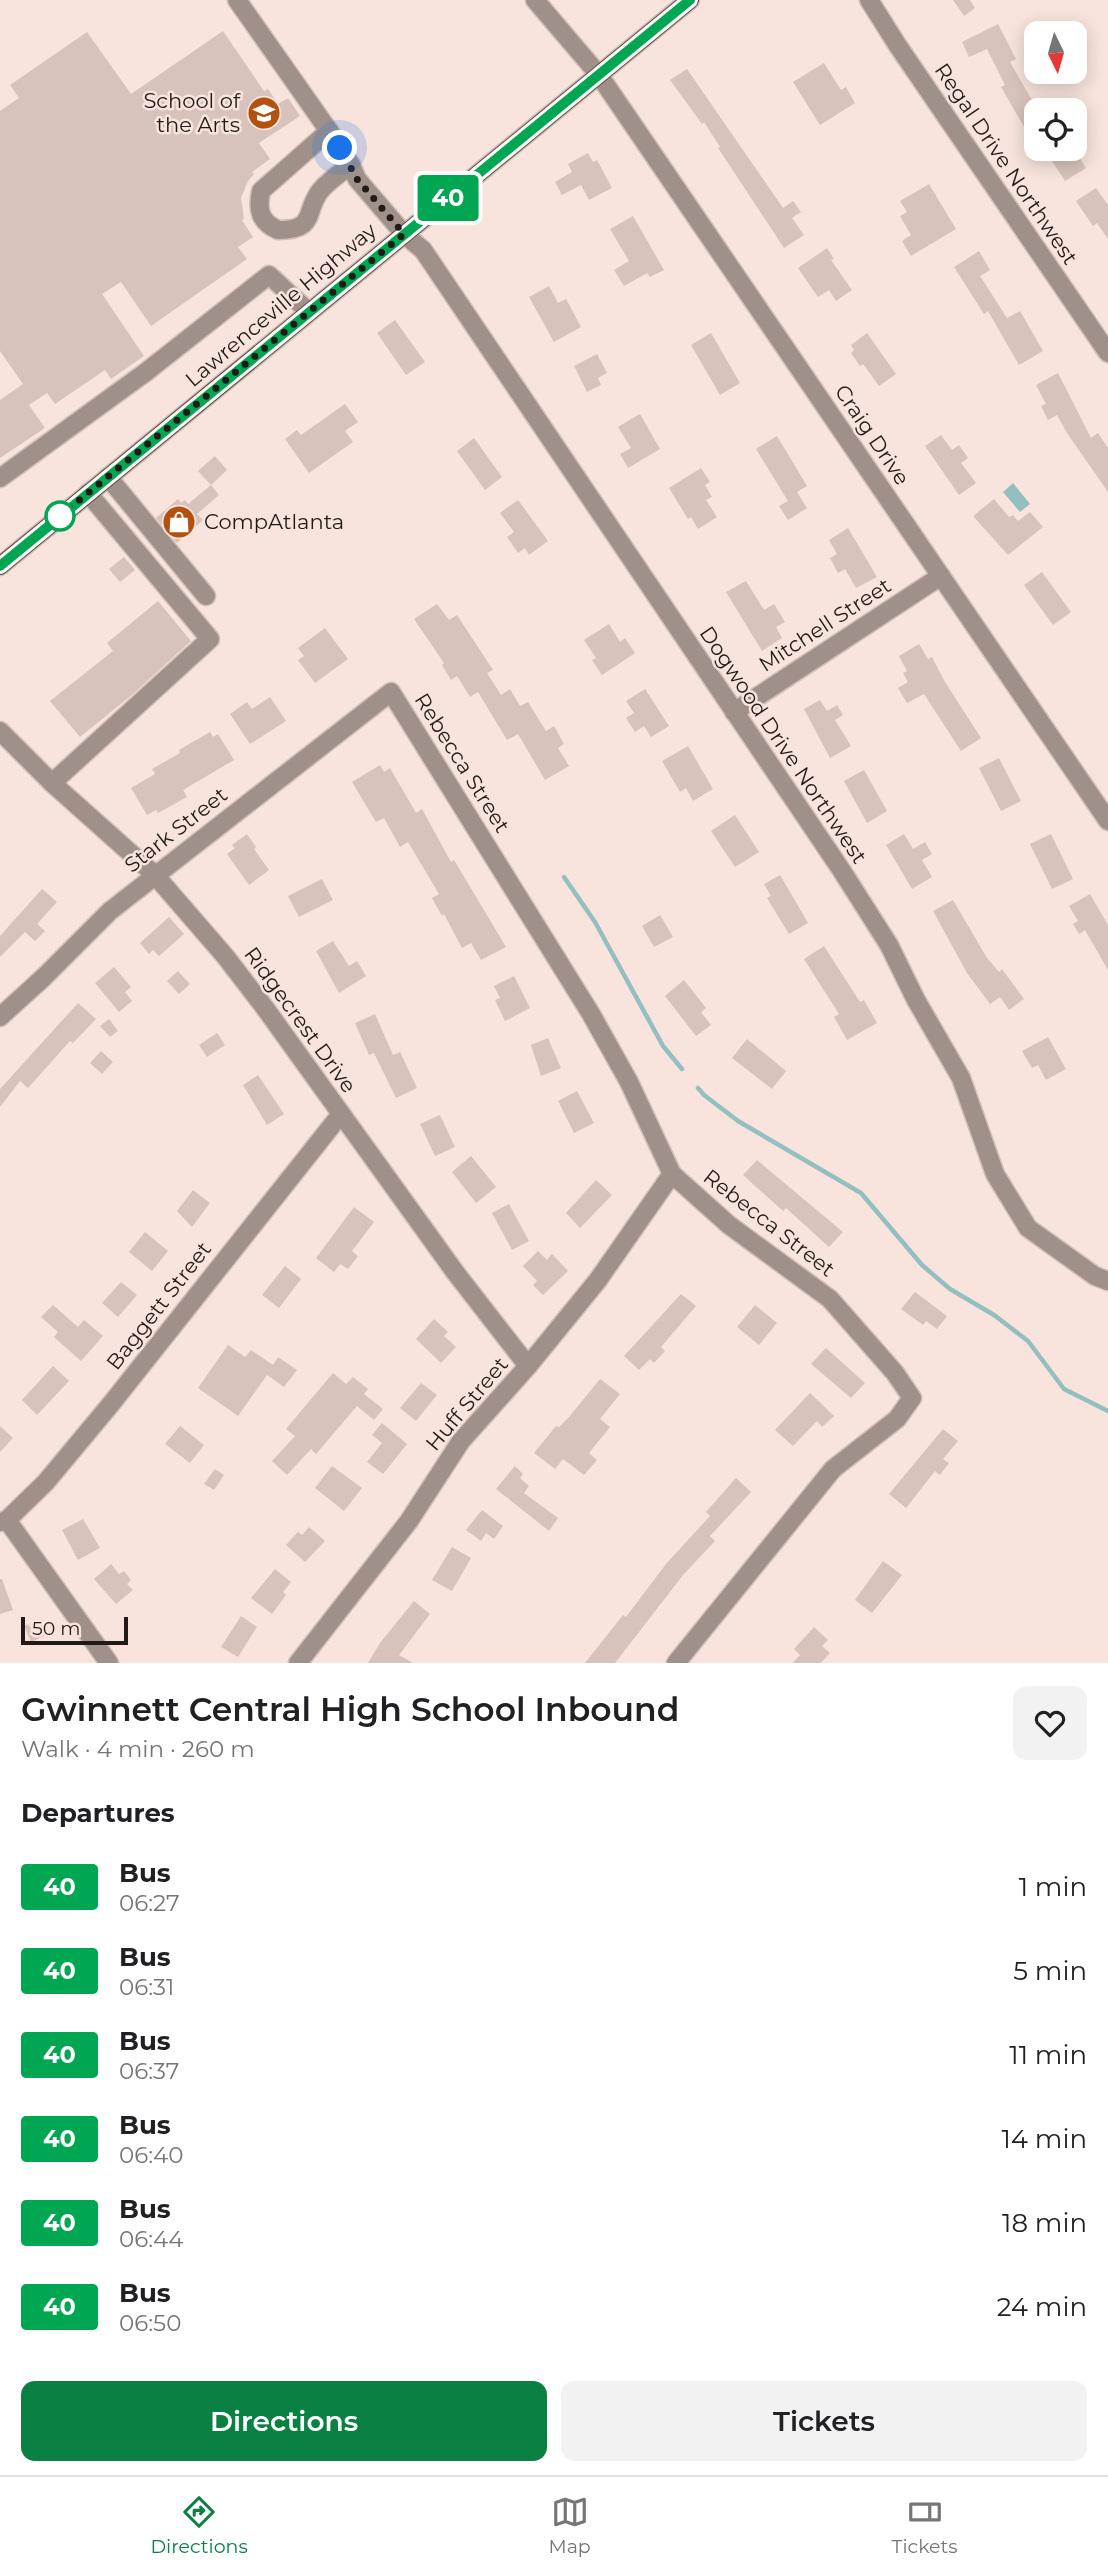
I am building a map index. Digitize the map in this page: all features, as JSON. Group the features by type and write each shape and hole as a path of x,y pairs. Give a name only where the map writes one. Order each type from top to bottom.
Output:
{"main road":[{"name":"Lawrenceville Highway","path":"0,566 690,0"}],"street":[{"name":"Dogwood Drive Northwest","path":"237,0 329,131 357,179 404,234 423,250 890,945 916,1000 961,1078 996,1174 1028,1228 1095,1276 1108,1281"},
{"name":"Craig Drive","path":"535,0 599,75 1108,821"},
{"name":"Regal Drive Northwest","path":"869,0 1108,353"},
{"path":"329,131 261,191 259,212 263,220 278,230 297,228 310,218 322,189 351,165"},
{"path":"0,478 146,372 269,275 309,312"},
{"path":"108,477 206,596"},
{"path":"52,783 210,639 88,493"},
{"name":"Mitchell Street","path":"734,712 941,576"},
{"name":"Stark Street","path":"0,1017 110,911 154,874 391,692"},
{"name":"Rebecca Street","path":"391,692 591,1014 629,1082 672,1174 729,1225 830,1299 895,1373 912,1398 897,1419 833,1469 676,1663"},
{"name":"Ridgecrest Drive","path":"0,731 52,783 154,874 241,977 454,1272 528,1366"},
{"name":"Baggett Street","path":"4,1521 46,1482 111,1404 341,1114"},
{"name":"Huff Street","path":"298,1663 409,1521 461,1441 528,1366 598,1280 672,1174"},
{"path":"4,1521 109,1663"}],"water":[{"path":"1013,483 1030,504 1020,512 1003,492"}],"building":[{"path":"953,0 970,0 975,8 964,16"},
{"path":"998,24 1016,59 1010,62 1031,98 1024,98 1024,127 1001,87 1005,85 987,49 969,57 962,42"},
{"path":"223,31 264,91 268,89 278,104 288,98 300,116 259,143 270,159 252,172 254,174 241,198 242,220 253,237 238,247 247,259 151,326 121,282 102,294 144,356 111,379 105,370 55,404 47,393 29,405 45,428 0,458 0,400 23,384 0,351 0,111 19,98 10,85 87,32 131,94"},
{"path":"824,63 841,90 846,87 855,103 820,125 793,82"},
{"path":"687,69 783,208 793,201 801,212 792,218 804,235 784,248 718,148 720,147 704,122 702,124 670,80"},
{"path":"588,153 593,162 597,160 612,188 589,200 581,185 562,195 555,182 572,172 568,164"},
{"path":"1052,161 1082,161 1086,168 1065,181"},
{"path":"929,184 956,229 911,256 902,241 911,235 900,216 907,212 900,201"},
{"path":"1096,188 1108,205 1108,239 1097,223 1093,226 1076,201"},
{"path":"633,216 664,270 650,277 647,273 624,286 614,270 629,261 610,229"},
{"path":"827,248 834,259 831,260 852,290 836,301 829,290 818,297 798,268"},
{"path":"979,251 990,270 980,276 1007,318 1020,311 1043,351 1019,365 988,311 984,314 954,267"},
{"path":"549,286 558,303 566,299 581,327 554,342 529,297"},
{"path":"395,320 425,362 406,375 377,333"},
{"path":"711,333 740,383 720,395 691,345"},
{"path":"867,333 896,374 879,386 851,353 854,350 851,345"},
{"path":"597,354 607,373 598,378 601,385 587,392 574,366"},
{"path":"1058,373 1091,438 1098,433 1108,448 1108,492 1057,415 1048,420 1041,406 1046,404 1036,385"},
{"path":"345,404 358,422 345,431 353,442 309,473 285,439 297,430 301,435"},
{"path":"640,414 660,449 628,468 620,454 631,448 618,427"},
{"path":"941,435 952,450 959,445 968,458 961,463 976,483 959,495 925,446"},
{"path":"777,436 807,486 797,492 807,508 788,520 779,506 788,501 756,449"},
{"path":"474,438 502,477 485,490 457,451"},
{"path":"215,456 227,470 211,485 198,471"},
{"path":"701,468 710,482 705,485 712,497 706,500 717,517 698,529 691,517 688,519 669,488"},
{"name":"CompAtlanta","path":"211,485 219,495 197,514 203,520 177,543 156,518 178,499 181,503 185,500 188,504"},
{"path":"994,499 1009,517 1013,515 1018,521 1030,512 1043,527 1008,555 973,516"},
{"path":"518,500 548,541 529,555 525,548 518,553 507,537 514,532 500,513"},
{"path":"848,528 877,577 856,588 845,569 838,573 830,558 837,554 829,540"},
{"path":"124,557 135,570 120,582 109,569"},
{"path":"1042,572 1071,612 1053,625 1024,585"},
{"path":"746,581 764,610 774,604 785,622 776,627 782,638 762,651 726,592"},
{"path":"158,601 191,641 133,694 80,737 50,701 113,651 107,643"},
{"path":"437,604 449,620 457,615 493,670 487,673 501,695 510,689 520,706 528,702 546,731 554,726 564,744 558,748 569,766 545,780 518,734 507,740 478,692 470,697 457,676 451,680 442,665 444,663 414,619"},
{"path":"609,624 620,642 625,638 635,653 602,675 592,660 596,658 584,640"},
{"path":"325,628 348,659 315,683 298,660 304,656 298,648"},
{"path":"919,644 928,659 932,657 981,738 961,751 924,694 907,703 898,688 908,682 903,673 907,671 899,656"},
{"path":"645,689 669,726 651,737 644,726 635,732 626,718 634,713 626,701"},
{"path":"270,697 286,721 250,744 230,714 247,702 252,709"},
{"path":"820,700 827,711 837,705 843,715 835,720 851,746 830,758 804,709"},
{"path":"210,732 213,737 218,734 234,760 183,790 187,797 158,813 156,810 147,815 131,788 155,774 152,769"},
{"path":"688,746 713,789 693,801 686,788 680,792 662,761"},
{"path":"999,758 1021,801 1001,811 979,768"},
{"path":"380,765 384,772 390,768 416,813 422,809 451,862 454,860 506,947 481,960 471,943 462,948 432,898 439,894 408,842 400,847 384,818 376,822 352,782"},
{"path":"864,770 887,811 867,823 844,781"},
{"path":"735,815 759,852 735,867 711,831"},
{"path":"247,834 269,870 249,885 227,854 235,848 232,845"},
{"path":"904,834 913,849 925,842 932,854 922,860 932,877 912,889 886,845"},
{"path":"1051,834 1073,879 1052,889 1030,844"},
{"path":"780,875 808,923 789,934 767,898 771,896 764,884"},
{"path":"322,879 333,900 299,917 288,896"},
{"path":"42,889 57,902 37,924 45,931 35,941 25,932 0,957 0,936"},
{"path":"1090,894 1108,925 1108,970 1085,930 1079,934 1073,924 1078,921 1069,906"},
{"path":"953,900 987,958 999,972 1002,969 1024,999 1009,1010 1000,997 990,1004 967,973 933,911"},
{"path":"660,915 673,937 654,947 642,926"},
{"path":"169,917 184,934 159,956 153,950 149,954 140,943"},
{"path":"333,941 349,966 357,961 366,976 339,993 316,951"},
{"path":"824,946 860,1002 864,1000 877,1023 847,1040 834,1017 839,1014 804,959"},
{"path":"114,967 131,987 125,992 132,1001 119,1012 95,983"},
{"path":"178,971 190,984 179,994 167,981"},
{"path":"514,976 530,1008 505,1021 495,1000 500,998 494,986"},
{"path":"684,980 706,1008 701,1012 711,1025 696,1036 665,996"},
{"path":"78,1003 96,1019 73,1043 70,1041 28,1088 20,1081 0,1107 0,1089"},
{"path":"375,1014 393,1055 400,1052 417,1088 396,1098 374,1053 369,1055 355,1023"},
{"path":"109,1019 118,1031 110,1037 100,1026"},
{"path":"217,1033 225,1045 207,1057 199,1045"},
{"path":"1048,1037 1066,1069 1046,1080 1038,1065 1032,1068 1022,1051"},
{"path":"548,1038 561,1068 541,1076 531,1045"},
{"path":"747,1039 786,1071 772,1089 732,1058"},
{"path":"101,1051 113,1062 102,1074 90,1063"},
{"path":"258,1075 284,1114 267,1125 243,1085"},
{"path":"577,1091 594,1123 574,1133 558,1101"},
{"path":"440,1115 455,1147 435,1156 420,1124"},
{"path":"471,1156 496,1187 476,1203 452,1172"},
{"path":"757,1160 843,1232 829,1247 786,1208 783,1211 743,1175"},
{"path":"596,1180 612,1195 580,1228 566,1213"},
{"path":"193,1190 210,1203 192,1227 177,1211"},
{"path":"509,1204 529,1241 512,1250 492,1213"},
{"path":"354,1207 374,1222 352,1251 358,1256 348,1269 340,1264 334,1272 316,1258"},
{"path":"145,1232 168,1251 152,1271 129,1252"},
{"path":"538,1251 547,1260 552,1254 568,1271 543,1295 533,1285 537,1281 523,1266"},
{"path":"285,1266 301,1279 279,1308 262,1295"},
{"path":"121,1282 137,1295 118,1317 102,1303"},
{"path":"915,1292 947,1316 937,1329 926,1321 923,1325 901,1309"},
{"path":"681,1294 696,1306 661,1347 665,1351 654,1363 650,1359 639,1370 624,1356"},
{"path":"53,1305 78,1327 84,1320 103,1336 81,1361 54,1337 58,1332 41,1317"},
{"path":"755,1305 777,1323 759,1345 737,1327"},
{"path":"434,1319 448,1332 444,1336 456,1347 441,1363 416,1339"},
{"path":"228,1345 245,1357 251,1350 273,1365 278,1357 297,1370 284,1387 267,1375 238,1416 198,1388"},
{"path":"826,1348 865,1383 851,1398 811,1364"},
{"path":"53,1366 69,1381 37,1415 22,1400"},
{"path":"333,1373 346,1384 353,1377 368,1389 364,1394 383,1409 374,1420 357,1406 316,1454 311,1449 287,1475 272,1461 295,1436 286,1429"},
{"path":"600,1379 620,1394 600,1419 610,1427 589,1453 597,1460 584,1475 563,1459 555,1469 534,1453 556,1426 559,1427 569,1417"},
{"path":"421,1383 437,1395 416,1421 400,1408"},
{"path":"810,1393 834,1416 822,1427 817,1421 793,1446 775,1430"},
{"path":"382,1423 407,1444 383,1474 367,1462 382,1443 372,1435"},
{"path":"0,1426 13,1438 0,1452"},
{"path":"180,1426 204,1445 190,1463 165,1444"},
{"path":"943,1429 958,1441 943,1459 949,1463 940,1475 935,1471 906,1508 889,1494"},
{"path":"332,1466 362,1488 344,1511 315,1488"},
{"path":"515,1466 523,1474 520,1478 529,1486 524,1493 558,1518 549,1531 496,1489"},
{"path":"215,1469 224,1475 214,1490 204,1484"},
{"path":"736,1478 751,1492 710,1536 715,1541 683,1575 615,1663 585,1663 623,1615 626,1617 666,1564 710,1516 706,1512"},
{"path":"482,1510 503,1526 494,1539 486,1533 481,1541 466,1530"},
{"path":"83,1519 100,1548 78,1560 62,1530"},
{"path":"309,1527 325,1541 305,1562 286,1545 298,1532 302,1535"},
{"path":"452,1547 471,1558 452,1591 432,1580"},
{"path":"883,1561 902,1575 872,1613 855,1600"},
{"path":"111,1564 119,1574 124,1571 131,1580 127,1584 133,1590 116,1604 94,1579"},
{"path":"275,1569 291,1582 283,1592 286,1595 272,1614 251,1598"},
{"path":"0,1579 13,1610 0,1614"},
{"path":"414,1601 430,1614 399,1655 413,1663 368,1663 380,1643"},
{"path":"241,1616 257,1627 238,1657 221,1647"},
{"path":"43,1619 49,1634 31,1642 24,1626"},
{"path":"814,1627 828,1640 822,1646 830,1653 821,1663 793,1663 800,1655 794,1649"}],"waterway":[{"path":"564,877 595,922 663,1046 682,1069"},
{"path":"698,1088 738,1121 861,1193 922,1265 950,1289 994,1315 1028,1341 1064,1389 1108,1411"}],"bus line":[{"name":"40","path":"0,566 690,0"}],"place":[{"name":"School of the Arts","path":"264,113"},
{"name":"CompAtlanta","path":"179,522"}],"route":[{"path":"60,516 404,234 357,179 340,148"}]}
